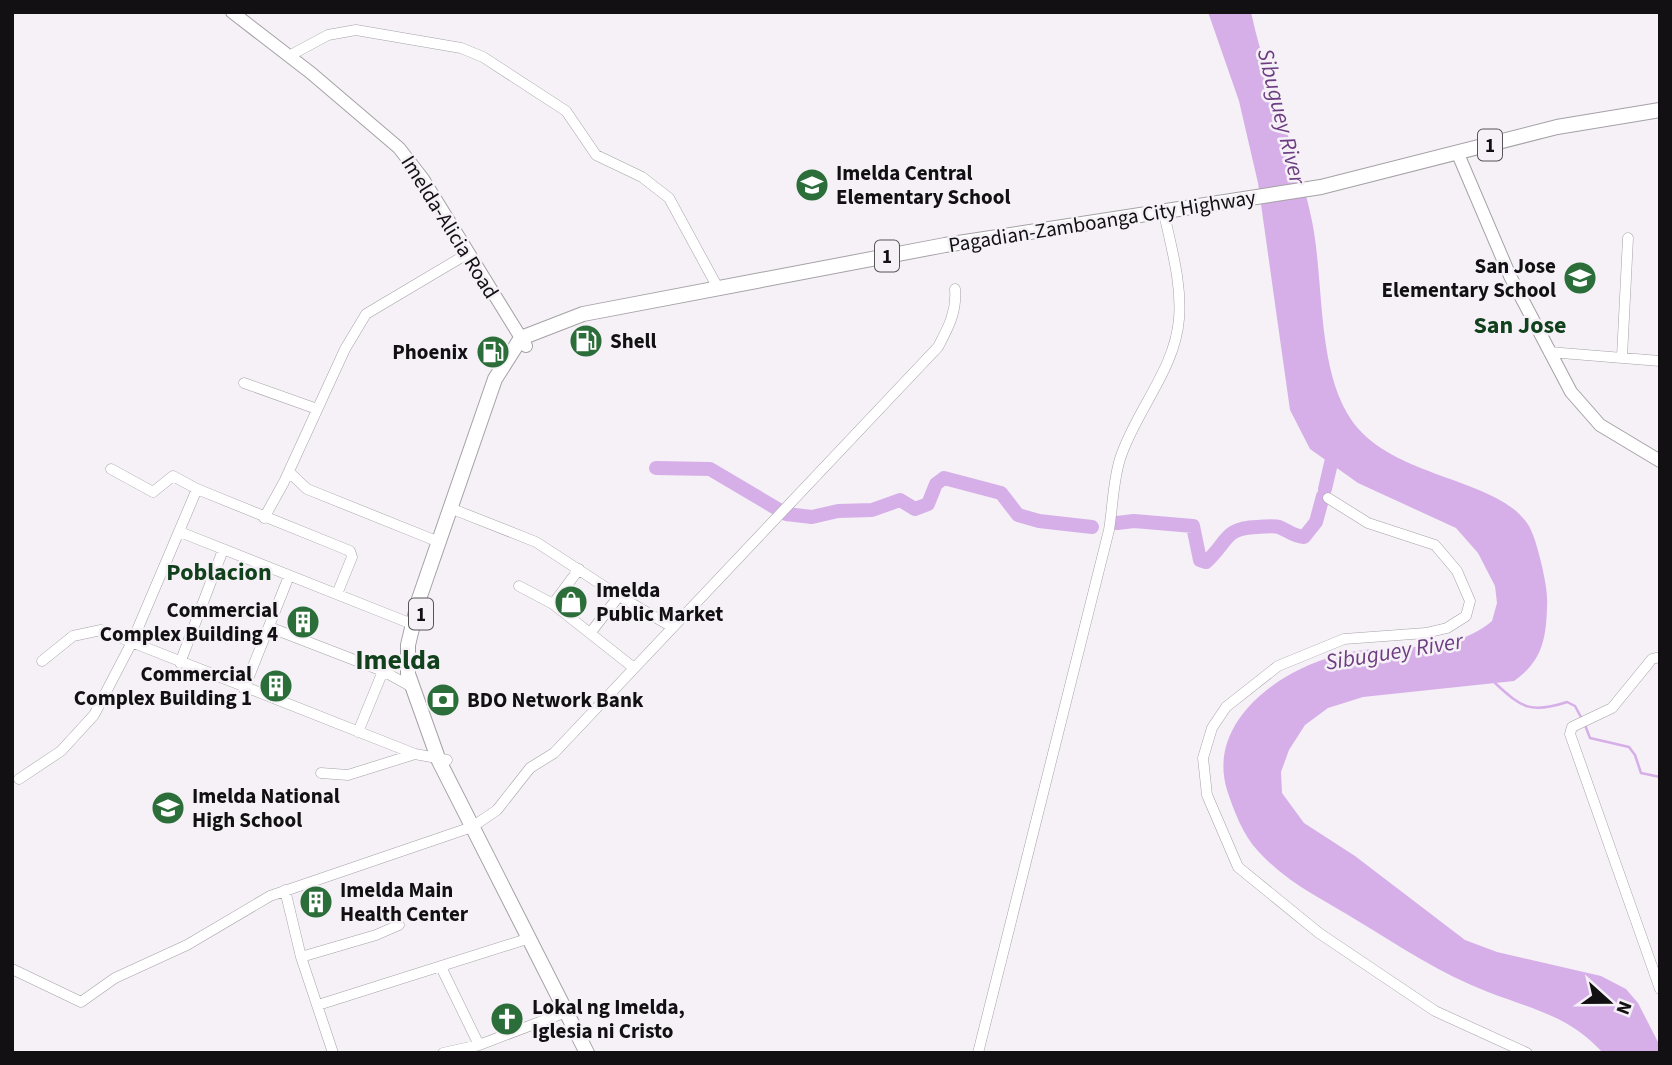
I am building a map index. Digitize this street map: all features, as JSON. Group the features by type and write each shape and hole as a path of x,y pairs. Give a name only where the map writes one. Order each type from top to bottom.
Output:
{"highway":[{"name":"Pagadian-Zamboanga City Highway","path":"524,342 543,329 583,314 959,243 1321,187 1558,127 1660,110"},
{"name":"1","path":"524,342 502,379 408,645 411,686 443,760 587,1053"},
{"name":"1","path":"443,760 421,697 417,675 416,625 439,542 495,379 524,342"}],"main road":[{"name":"Imelda-Alicia Road","path":"232,12 399,148 423,179 467,254 524,342"},
{"path":"1458,153 1510,276 1571,392 1595,421 1660,461"}],"street":[{"path":"289,56 328,35 356,30 461,48 483,57 566,111 596,155 642,177 669,198 718,288"},
{"path":"978,1053 1110,530 1120,458 1144,404 1171,358 1179,320 1179,288 1164,213"},
{"path":"1622,357 1628,238"},
{"path":"264,518 366,314 467,254"},
{"path":"12,969 81,1002 116,978 187,945 247,908 285,890 340,875 475,825 497,810 530,768 554,753 938,347 951,324 956,303 955,289"},
{"path":"1549,352 1660,361"},
{"path":"244,383 317,409"},
{"path":"111,469 153,492 173,476 264,518 350,551 352,558 337,594"},
{"path":"287,476 307,489 439,542"},
{"path":"19,779 79,734 106,694 132,642 197,489"},
{"path":"1328,498 1368,523 1435,545 1457,571 1470,601 1466,616 1447,628 1426,632 1344,639 1278,666 1226,707 1212,728 1203,758 1207,795 1238,867 1318,933 1435,1011 1528,1053"},
{"path":"455,510 536,542 619,596 673,627"},
{"path":"180,532 416,625"},
{"path":"180,663 223,550"},
{"path":"553,604 579,569"},
{"path":"244,689 289,576"},
{"path":"519,586 553,604 634,668"},
{"path":"591,632 619,596"},
{"path":"269,627 383,671 411,686"},
{"path":"42,662 73,636 85,631 102,630 244,689 415,754 443,760"},
{"path":"1660,657 1652,659 1612,708 1572,727 1570,734 1660,989"},
{"path":"358,732 383,671"},
{"path":"321,773 348,775 415,754"},
{"path":"285,890 301,957 333,1053"},
{"path":"301,957 376,935 399,925"},
{"path":"318,1005 530,938"},
{"path":"441,967 479,1045"},
{"path":"443,1053 479,1045 566,1012"}],"water":[{"name":"Sibuguey River","path":"1208,12 1251,12 1306,195 1316,244 1326,345 1337,392 1347,413 1364,435 1387,452 1493,496 1514,509 1533,535 1547,593 1545,631 1540,650 1530,666 1514,681 1363,697 1328,708 1305,725 1289,750 1281,772 1282,793 1304,823 1355,856 1465,940 1497,952 1601,976 1626,989 1638,1003 1659,1044 1660,1053 1603,1053 1564,1022 1471,985 1422,960 1281,873 1253,845 1236,814 1227,790 1224,759 1232,731 1260,696 1294,672 1334,656 1354,651 1436,645 1474,633 1492,621 1497,603 1495,586 1478,553 1456,528 1358,483 1310,449 1290,410 1258,183 1239,101"}],"waterway":[{"path":"1325,489 1335,446"},
{"path":"656,468 710,469 786,514 812,517 838,511 872,510 900,500 915,509 928,504 936,484 944,478 1001,493 1018,515 1039,521 1092,527"},
{"path":"1117,523 1134,521 1193,526 1200,560 1206,562 1227,537 1238,530 1277,526 1304,537 1316,522 1323,496"},
{"path":"1495,683 1520,703 1528,706 1544,708 1567,702 1575,706 1582,719"},
{"path":"1585,725 1590,738 1629,747 1641,773 1660,777"}],"place":[{"name":"Imelda Central Elementary School","path":"812,185"},
{"name":"San Jose Elementary School","path":"1580,278"},
{"name":"Shell","path":"586,341"},
{"name":"Phoenix","path":"493,352"},
{"name":"Imelda Public Market","path":"571,602"},
{"name":"Commercial Complex Building 4","path":"303,622"},
{"name":"Commercial Complex Building 1","path":"276,686"},
{"name":"BDO Network Bank","path":"443,700"},
{"name":"Imelda National High School","path":"168,808"},
{"name":"Imelda Main Health Center","path":"316,902"},
{"name":"Lokal ng Imelda, Iglesia ni Cristo","path":"507,1019"}],"district":[{"name":"San Jose","path":"1520,325"},
{"name":"Poblacion","path":"219,572"},
{"name":"Imelda","path":"398,659"}]}
